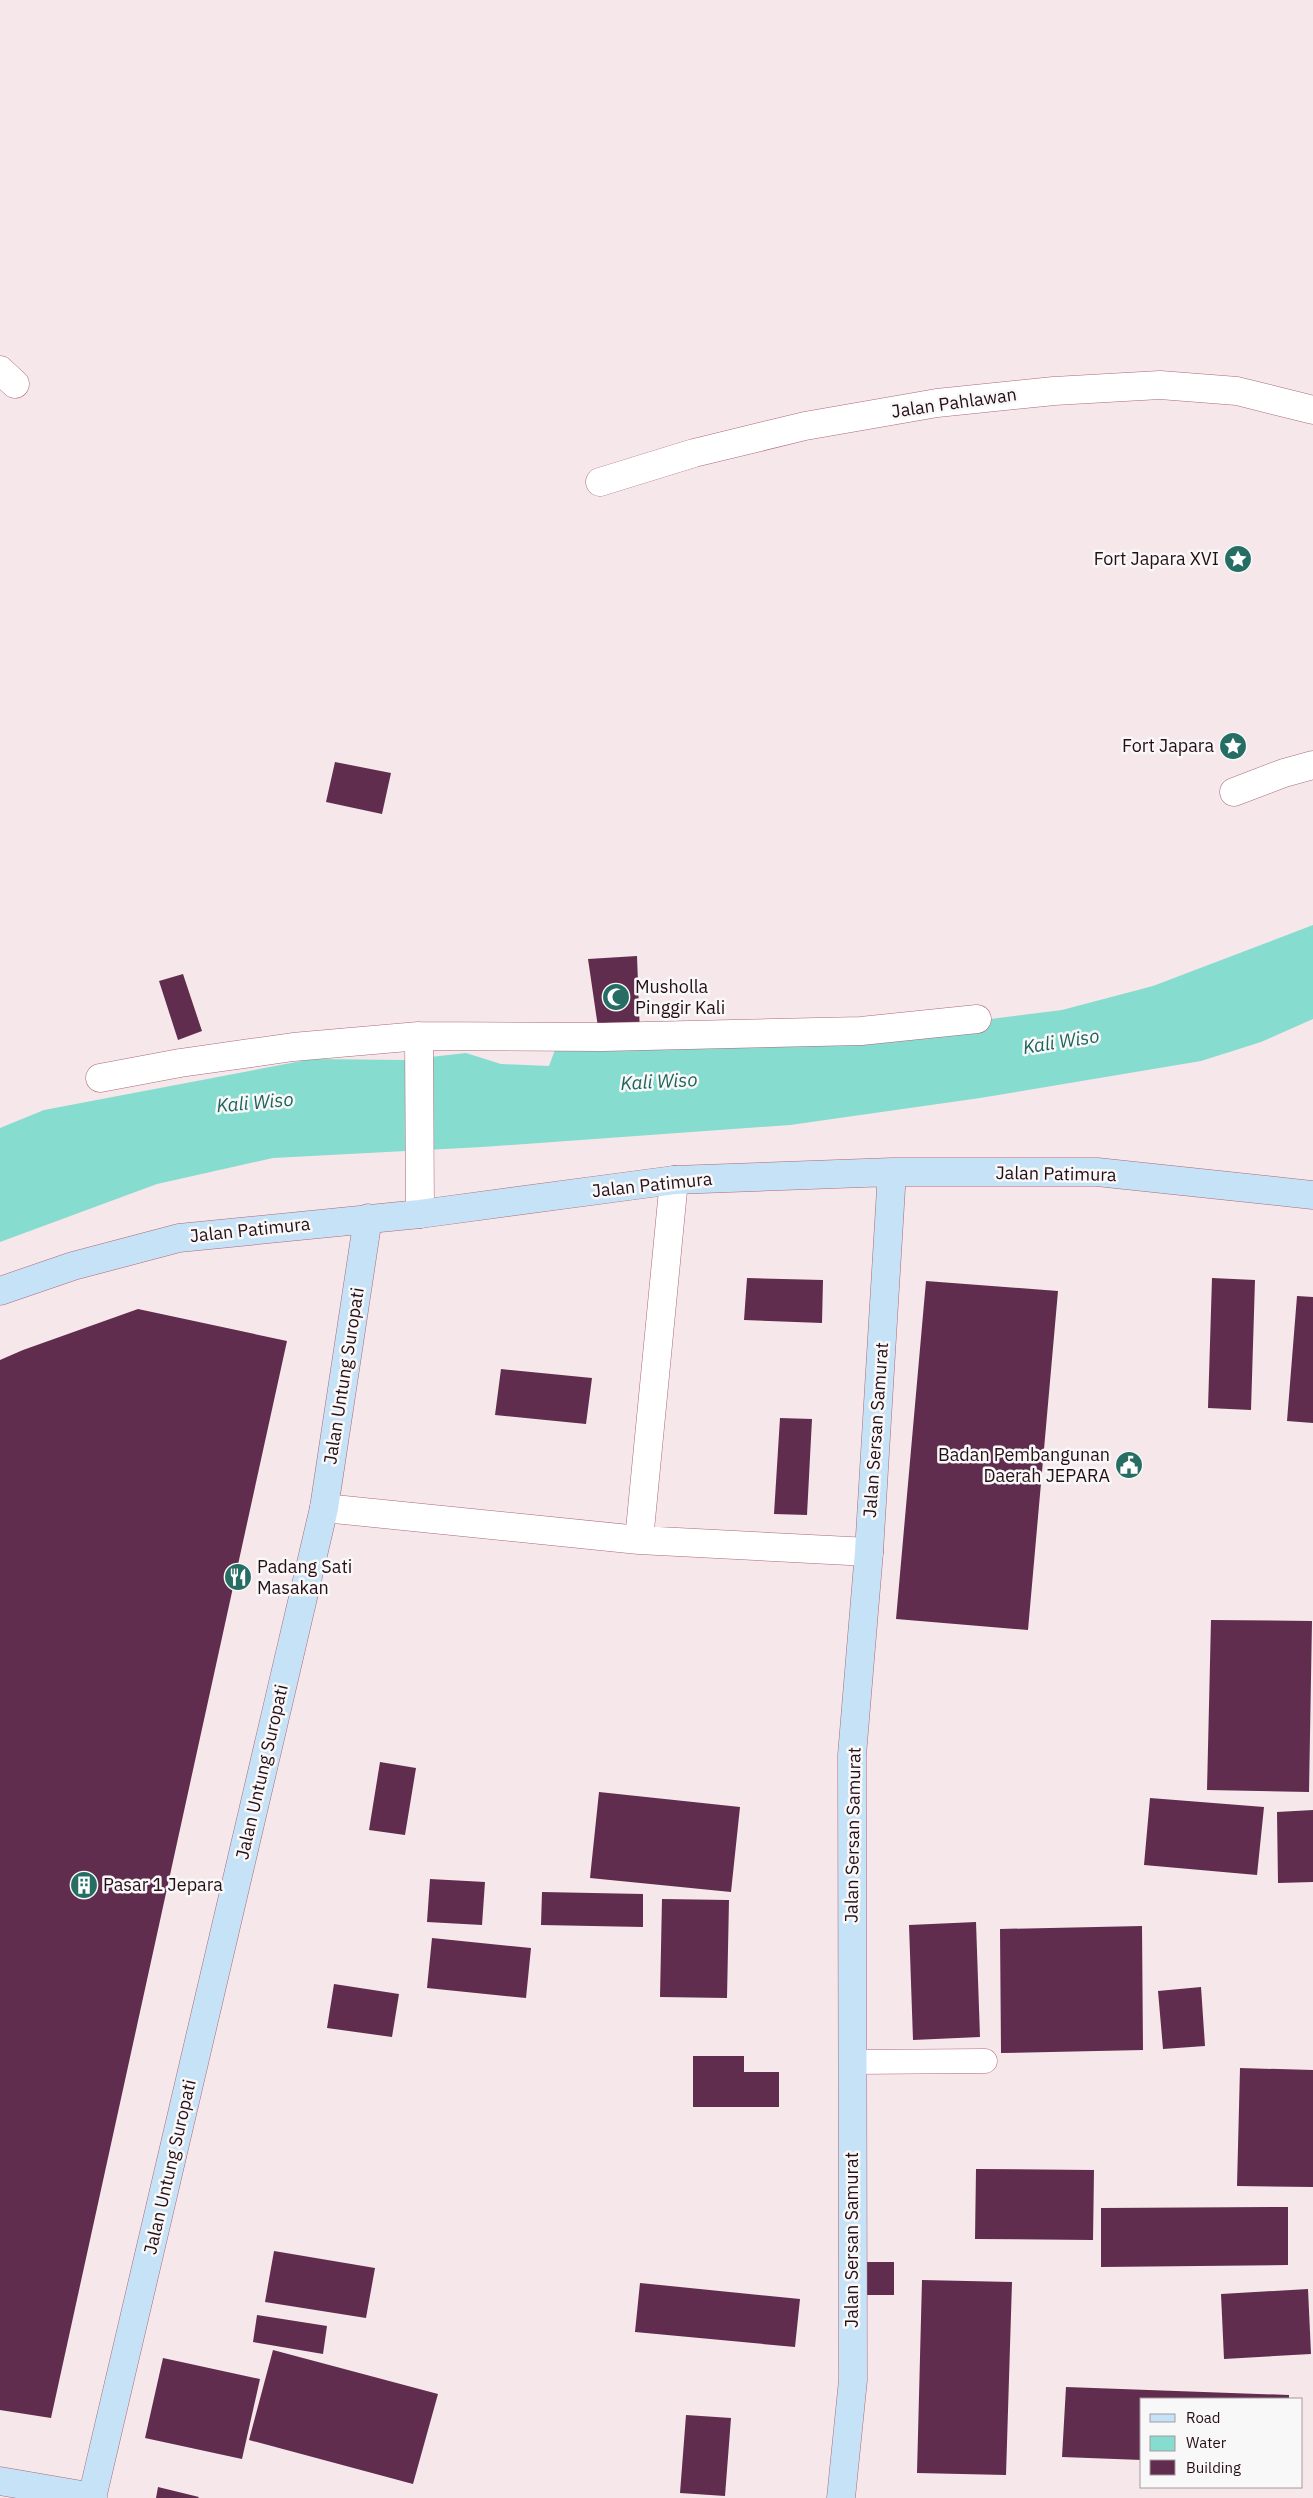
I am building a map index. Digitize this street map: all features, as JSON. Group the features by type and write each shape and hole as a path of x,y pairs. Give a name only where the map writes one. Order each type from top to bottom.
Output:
{"street":[{"name":"Jalan Pahlawan","path":"600,482 694,453 805,426 937,403 1054,391 1160,385 1237,391 1313,410"},
{"path":"1234,792 1284,772 1313,765"},
{"path":"100,1078 180,1063 293,1047 419,1040 861,1031 977,1019"},
{"path":"419,1040 420,1214"},
{"name":"Jalan Patimura","path":"0,1291 73,1266 179,1238 420,1214 674,1180 892,1172 1097,1172 1313,1195"},
{"name":"Jalan Sersan Samurat","path":"841,2498 853,2380 852,1755 869,1552 892,1172"},
{"path":"639,1540 674,1180"},
{"name":"Jalan Untung Suropati","path":"92,2498 324,1508 368,1218"},
{"path":"324,1508 639,1540 869,1552"},
{"path":"0,2481 92,2498"}],"lane":[{"path":"852,2062 985,2061"}],"water":[{"name":"Kali Wiso","path":"1313,925 1313,1019 1261,1042 1201,1061 980,1098 790,1125 482,1147 273,1158 157,1184 0,1242 0,1128 44,1110 312,1059 404,1060 466,1053 501,1064 549,1066 556,1047 864,1035 1062,1010 1153,986"}],"building":[{"path":"335,762 391,773 382,814 326,802"},
{"name":"Musholla Pinggir Kali","path":"637,956 640,1035 599,1034 588,959"},
{"path":"183,974 202,1031 178,1040 159,981"},
{"path":"747,1278 823,1280 822,1323 744,1320"},
{"path":"1212,1278 1255,1280 1251,1410 1208,1408"},
{"path":"926,1281 1058,1291 1028,1630 896,1619"},
{"path":"1297,1296 1313,1297 1313,1423 1287,1421"},
{"name":"Pasar 1 Jepara","path":"138,1309 287,1341 51,2418 0,2410 0,1360"},
{"path":"501,1369 592,1378 586,1424 495,1415"},
{"path":"780,1418 812,1419 807,1515 774,1514"},
{"path":"1211,1620 1312,1621 1309,1792 1207,1790"},
{"path":"380,1762 416,1768 405,1835 369,1830"},
{"path":"599,1792 740,1807 731,1892 590,1878"},
{"path":"1150,1798 1264,1807 1257,1875 1144,1865"},
{"path":"1313,1810 1313,1882 1278,1883 1277,1812"},
{"path":"430,1879 485,1882 482,1925 427,1922"},
{"path":"542,1892 643,1894 643,1927 541,1925"},
{"path":"662,1899 729,1900 727,1998 660,1997"},
{"path":"976,1922 980,2037 913,2040 909,1925"},
{"path":"1142,1926 1143,2050 1001,2053 1000,1929"},
{"path":"432,1938 531,1948 526,1998 427,1988"},
{"path":"334,1984 399,1994 392,2037 327,2028"},
{"path":"1201,1987 1205,2046 1163,2049 1158,1991"},
{"path":"693,2056 744,2056 744,2072 779,2072 779,2107 693,2107"},
{"path":"1240,2068 1313,2070 1313,2187 1237,2186"},
{"path":"976,2169 1094,2170 1093,2240 975,2239"},
{"path":"1288,2207 1288,2265 1101,2267 1101,2208"},
{"path":"274,2251 375,2268 366,2318 265,2302"},
{"path":"859,2262 894,2262 894,2295 859,2295"},
{"path":"922,2280 1012,2282 1006,2475 917,2473"},
{"path":"640,2283 800,2299 795,2347 635,2332"},
{"path":"1308,2289 1311,2354 1224,2359 1221,2294"},
{"path":"257,2315 327,2326 323,2354 253,2342"},
{"path":"273,2350 438,2394 413,2484 249,2440"},
{"path":"163,2358 260,2379 242,2459 145,2438"},
{"path":"1066,2387 1289,2395 1289,2398 1140,2398 1140,2460 1062,2457"},
{"path":"686,2415 731,2418 725,2496 680,2493"},
{"path":"158,2487 199,2497 156,2498"}],"place":[{"name":"Fort Japara XVI","path":"1238,559"},
{"name":"Fort Japara","path":"1233,746"},
{"name":"Musholla Pinggir Kali","path":"616,997"},
{"name":"Badan Pembangunan Daerah JEPARA","path":"1129,1465"},
{"name":"Padang Sati Masakan","path":"238,1577"},
{"name":"Pasar 1 Jepara","path":"84,1885"}]}
